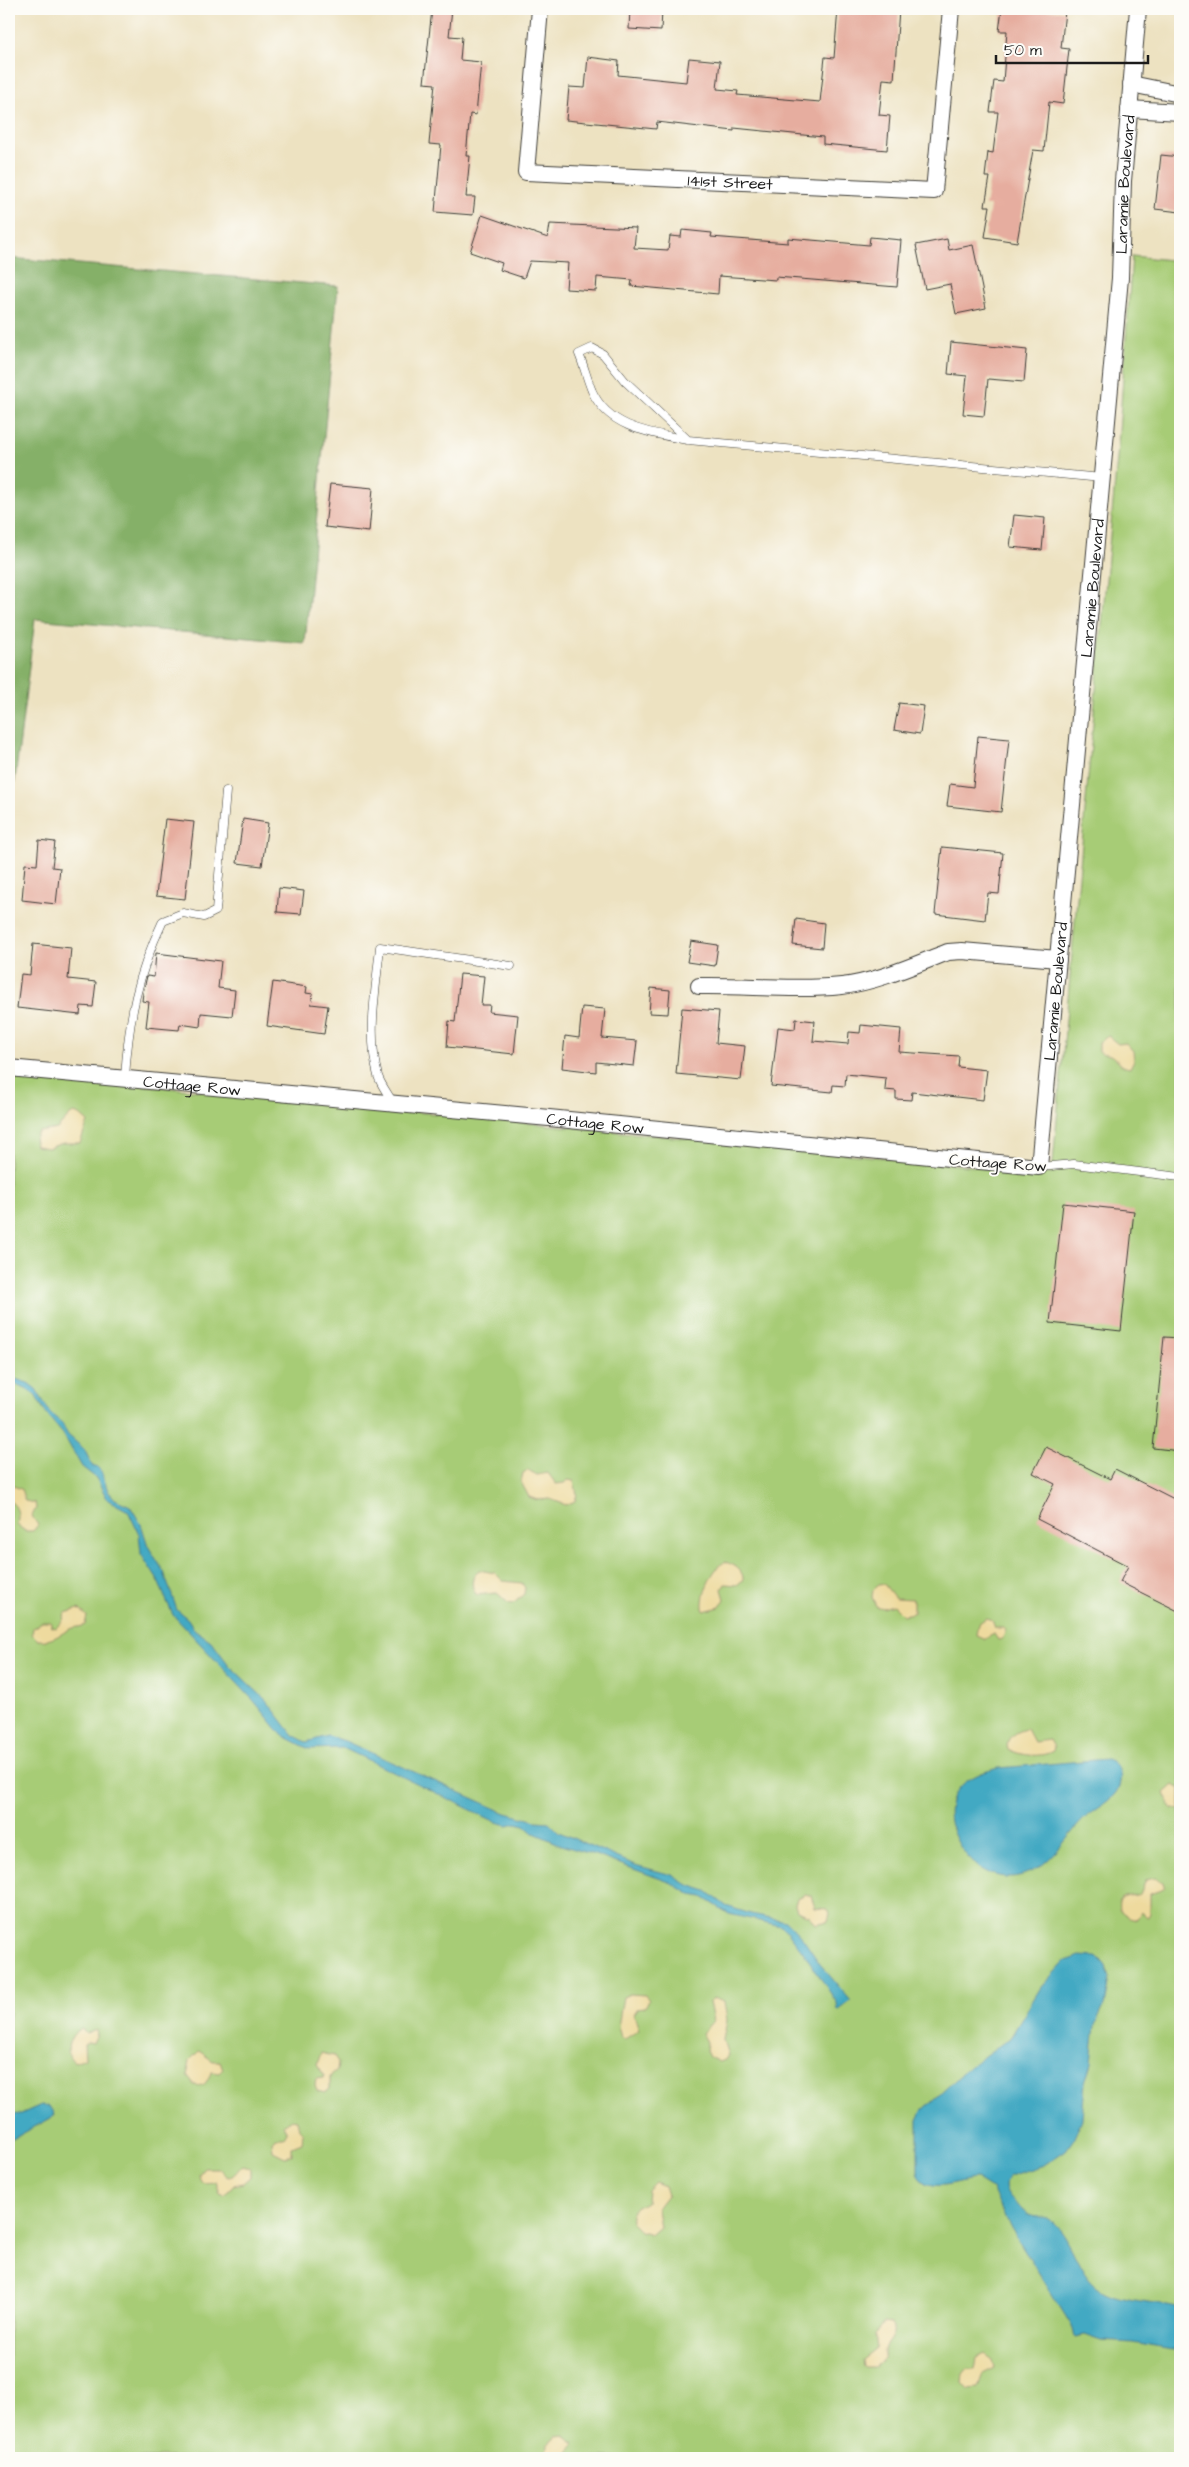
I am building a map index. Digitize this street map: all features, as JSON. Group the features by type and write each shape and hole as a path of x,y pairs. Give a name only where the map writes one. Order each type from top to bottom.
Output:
{"street":[{"name":"141st Street","path":"540,9 526,172 934,191 951,9"},
{"name":"Laramie Boulevard","path":"1039,1168 1120,278 1123,181 1138,9"},
{"path":"1131,84 1180,94"},
{"path":"1129,109 1180,112"},
{"path":"699,986 801,988 843,986 868,980 948,952 962,951 1058,959"},
{"name":"Cottage Row","path":"9,1068 393,1103 1039,1168"}],"lane":[{"path":"688,440 625,381 603,354 592,348 579,354 593,393 615,420 644,432 688,440 1102,478"},
{"path":"125,1078 128,1041 136,993 147,955 163,921 183,913 204,917 216,911 226,791"},
{"path":"393,1103 379,1078 374,1055 372,1022 380,947 511,966"},
{"name":"Cottage Row","path":"1039,1168 1074,1164 1180,1176"}],"green space":[{"path":"1132,256 1180,261 1180,2458 9,2458 9,1076 57,1077 1052,1174 1117,459"},
{"path":"9,258 338,286 305,643 35,619 10,820"}],"sand":[{"path":"1108,1036 1118,1044 1126,1043 1133,1051 1134,1060 1130,1068 1121,1065 1110,1055 1099,1051 1099,1042"},
{"path":"74,1113 80,1115 88,1122 80,1143 63,1143 48,1148 36,1146 34,1139 38,1132 57,1129"},
{"path":"528,1470 537,1475 548,1473 556,1484 564,1483 568,1480 574,1481 577,1494 575,1501 566,1505 550,1499 538,1500 529,1497 521,1482 523,1473"},
{"path":"9,1484 21,1489 25,1501 35,1503 36,1508 32,1516 38,1525 33,1531 25,1531 17,1525 17,1511 15,1506 9,1501"},
{"path":"725,1562 738,1568 743,1580 737,1585 725,1584 722,1589 725,1599 720,1607 704,1611 703,1599 711,1577 720,1565"},
{"path":"479,1570 495,1573 503,1581 522,1583 525,1588 524,1594 513,1604 508,1603 497,1593 477,1595 473,1589 472,1582 474,1575"},
{"path":"884,1584 895,1598 913,1599 913,1613 903,1615 893,1605 883,1608 876,1606 872,1597 873,1590 879,1585"},
{"path":"79,1609 87,1616 85,1625 73,1628 48,1640 38,1640 32,1634 33,1628 42,1622 50,1622 52,1627 56,1628 63,1620 65,1613"},
{"path":"986,1618 992,1620 995,1628 1004,1628 1005,1632 1002,1639 998,1640 994,1634 985,1639 976,1635 978,1624"},
{"path":"1027,1729 1034,1742 1050,1740 1054,1747 1053,1751 1043,1755 1030,1755 1008,1749 1008,1741 1012,1735"},
{"path":"1174,1785 1180,1789 1180,1810 1171,1808 1165,1793"},
{"path":"1155,1878 1163,1882 1164,1886 1161,1890 1150,1894 1150,1913 1148,1917 1145,1917 1141,1912 1137,1919 1129,1917 1119,1910 1122,1899 1140,1894 1146,1880"},
{"path":"806,1894 811,1896 815,1908 828,1909 830,1913 828,1921 816,1924 810,1916 797,1911 795,1905 797,1898"},
{"path":"630,1994 645,1995 649,2000 645,2007 638,2008 634,2014 639,2030 625,2039 621,2037 618,2027 623,1997"},
{"path":"713,1998 724,2002 727,2020 723,2040 728,2055 725,2060 719,2062 709,2057 706,2051 707,2042 702,2033 713,2021 709,2002"},
{"path":"82,2029 86,2034 96,2030 97,2034 93,2043 88,2042 84,2044 85,2058 75,2062 69,2054 69,2044 74,2034"},
{"path":"199,2051 213,2061 220,2061 223,2069 219,2073 212,2072 206,2082 199,2086 194,2085 187,2076 190,2060"},
{"path":"321,2053 334,2056 338,2062 337,2071 330,2077 330,2089 325,2093 317,2091 315,2086 316,2079 323,2078 324,2075 317,2064"},
{"path":"291,2119 297,2120 299,2129 303,2133 302,2143 292,2147 292,2155 285,2157 273,2151 272,2141 275,2137 284,2137 287,2132 283,2125"},
{"path":"243,2165 250,2167 250,2177 243,2183 233,2185 225,2195 220,2193 216,2182 203,2183 200,2179 199,2174 204,2168 219,2168 230,2177"},
{"path":"655,2182 665,2186 668,2194 657,2208 660,2227 652,2234 640,2231 631,2222 631,2214 634,2209 646,2202 647,2190"},
{"path":"884,2323 892,2324 893,2331 892,2337 884,2349 884,2360 875,2367 863,2367 862,2360 877,2348 875,2334"},
{"path":"985,2354 993,2360 995,2368 983,2374 978,2389 968,2390 962,2383 963,2375 968,2369 975,2369 977,2358"},
{"path":"564,2436 575,2444 568,2452 569,2458 550,2458 547,2453 548,2444 556,2437"}],"water":[{"path":"9,1377 28,1383 36,1389 51,1414 62,1423 68,1435 84,1449 93,1467 96,1466 101,1471 108,1491 115,1499 130,1506 141,1524 148,1546 164,1572 177,1610 188,1619 194,1629 211,1641 229,1665 267,1701 293,1735 306,1742 328,1736 345,1741 506,1813 536,1821 549,1822 559,1832 635,1865 672,1875 688,1885 707,1891 726,1906 751,1914 786,1921 803,1939 820,1964 851,2001 838,2011 837,2003 804,1953 781,1926 729,1914 703,1897 691,1895 672,1883 595,1855 564,1846 534,1833 525,1825 516,1823 508,1825 496,1822 343,1748 309,1749 282,1735 254,1701 173,1615 157,1579 141,1554 139,1534 128,1511 108,1500 96,1478 82,1467 63,1434 47,1415 35,1395 26,1388 9,1382"},
{"path":"1107,1759 1114,1763 1119,1770 1120,1783 1116,1792 1108,1801 1083,1820 1042,1865 1030,1872 1005,1877 983,1870 964,1853 951,1827 949,1814 951,1802 956,1792 973,1777 999,1768"},
{"path":"1080,1956 1096,1957 1101,1960 1106,1966 1110,1978 1106,2001 1095,2025 1091,2063 1085,2082 1082,2119 1073,2140 1066,2150 1044,2165 1010,2176 1005,2185 1007,2193 1029,2215 1046,2218 1053,2222 1066,2239 1088,2278 1105,2292 1121,2298 1180,2308 1179,2351 1133,2343 1102,2341 1085,2335 1075,2337 1073,2328 1011,2228 992,2189 976,2179 944,2185 928,2184 922,2180 918,2173 918,2120 922,2111 970,2066 1010,2038 1041,1987 1065,1961"},
{"path":"41,2105 49,2106 54,2114 51,2118 9,2141 9,2115 21,2114"}],"building":[{"path":"432,9 452,9 449,36 462,37 460,60 481,62 476,115 470,114 466,156 470,156 466,197 475,197 473,215 435,212 441,145 429,144 435,84 424,83"},
{"path":"630,9 662,9 661,31 629,29"},
{"path":"838,9 899,9 894,80 883,79 879,115 890,116 887,150 823,144 823,137 734,128 734,131 657,122 656,129 566,120 569,87 585,88 588,57 619,61 618,75 686,82 689,58 720,61 717,89 738,91 737,95 820,102 825,57 834,58"},
{"path":"1002,9 1065,11 1061,48 1069,49 1063,104 1049,102 1044,151 1033,150 1017,242 985,237 990,206 985,206 990,177 985,177 988,152 993,153 998,112 990,112 994,81 1003,82 1007,31 999,31"},
{"path":"1161,155 1180,157 1180,212 1155,209"},
{"path":"482,215 548,238 550,224 636,228 634,248 668,250 670,236 681,237 682,230 712,233 711,237 788,243 788,238 869,245 870,237 901,240 897,287 776,277 776,280 719,276 718,294 631,286 632,280 597,277 596,291 566,289 568,263 530,261 524,278 500,270 502,263 470,252"},
{"path":"947,239 949,250 973,245 986,308 956,314 950,284 925,289 916,245"},
{"path":"951,342 1027,350 1024,382 988,379 984,416 963,414 967,376 948,374"},
{"path":"330,484 373,488 369,532 325,527"},
{"path":"1014,515 1045,518 1042,550 1010,547"},
{"path":"899,703 924,706 920,734 894,730"},
{"path":"978,736 1009,739 1001,812 947,806 950,784 973,787"},
{"path":"165,819 194,822 185,899 156,896"},
{"path":"243,819 268,823 262,866 237,863"},
{"path":"39,840 55,842 52,867 60,868 56,904 22,900 25,864 37,865"},
{"path":"942,847 1003,853 999,894 988,893 985,920 935,914"},
{"path":"279,888 304,891 301,914 277,912"},
{"path":"796,919 824,923 822,948 793,945"},
{"path":"691,941 718,945 715,966 687,962"},
{"path":"33,944 71,948 68,979 96,982 93,1007 81,1006 80,1015 17,1008 21,974 30,975"},
{"path":"156,953 221,961 218,988 235,990 232,1016 201,1013 200,1027 180,1024 179,1030 146,1027 149,1002 142,1001 143,993 147,976 154,977"},
{"path":"460,974 484,976 481,1005 490,1005 489,1012 518,1015 514,1054 447,1047 449,1021 455,1022"},
{"path":"273,982 307,987 306,993 313,994 311,1004 328,1006 324,1034 267,1026"},
{"path":"651,988 670,990 668,1014 649,1013"},
{"path":"582,1007 605,1009 602,1038 637,1041 634,1066 596,1062 596,1072 562,1068 565,1036 579,1038"},
{"path":"682,1008 719,1011 716,1043 745,1046 741,1080 676,1074"},
{"path":"796,1019 815,1021 813,1041 848,1044 849,1032 860,1033 861,1025 901,1029 899,1052 959,1056 958,1067 987,1070 983,1100 912,1092 911,1100 896,1099 896,1091 885,1090 886,1078 846,1074 845,1086 833,1085 832,1092 771,1086 778,1027 795,1029"},
{"path":"1063,1203 1134,1211 1121,1331 1050,1323"},
{"path":"1164,1337 1180,1338 1180,1451 1153,1448"},
{"path":"1046,1447 1110,1479 1115,1469 1180,1502 1180,1612 1120,1582 1128,1566 1037,1519 1055,1484 1033,1473"}]}
